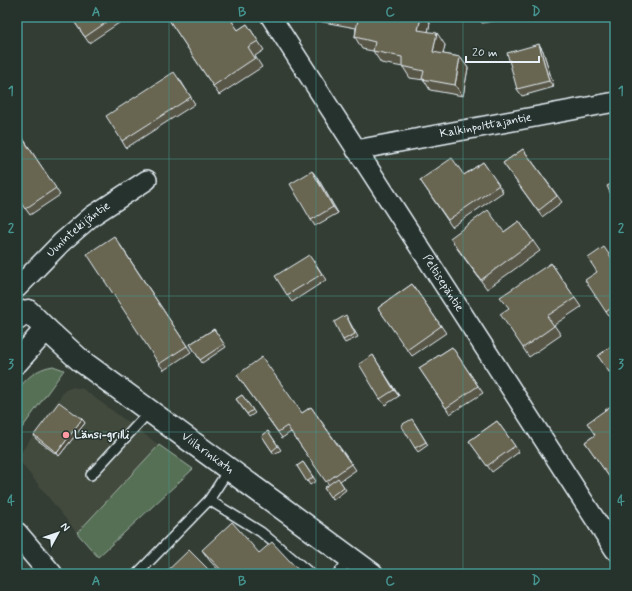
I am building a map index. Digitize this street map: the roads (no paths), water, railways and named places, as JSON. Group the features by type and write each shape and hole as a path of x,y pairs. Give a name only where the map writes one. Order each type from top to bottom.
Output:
{"street":[{"name":"Peltisepäntie","path":"271,17 615,550"},
{"name":"Kalkinpolttajantie","path":"356,150 615,102"},
{"name":"Uunintekijäntie","path":"17,288 62,242 92,216 147,180"},
{"name":"Viilarinkatu","path":"21,309 46,329 80,360 149,412 229,468 344,566 372,574"},
{"path":"17,362 46,329"},
{"path":"17,534 51,574"}],"lane":[{"path":"91,475 149,412"},
{"path":"137,574 209,500 229,468"},
{"path":"209,500 261,532 311,574"}],"place":[{"name":"Länsi-grilli","path":"66,435"}]}
